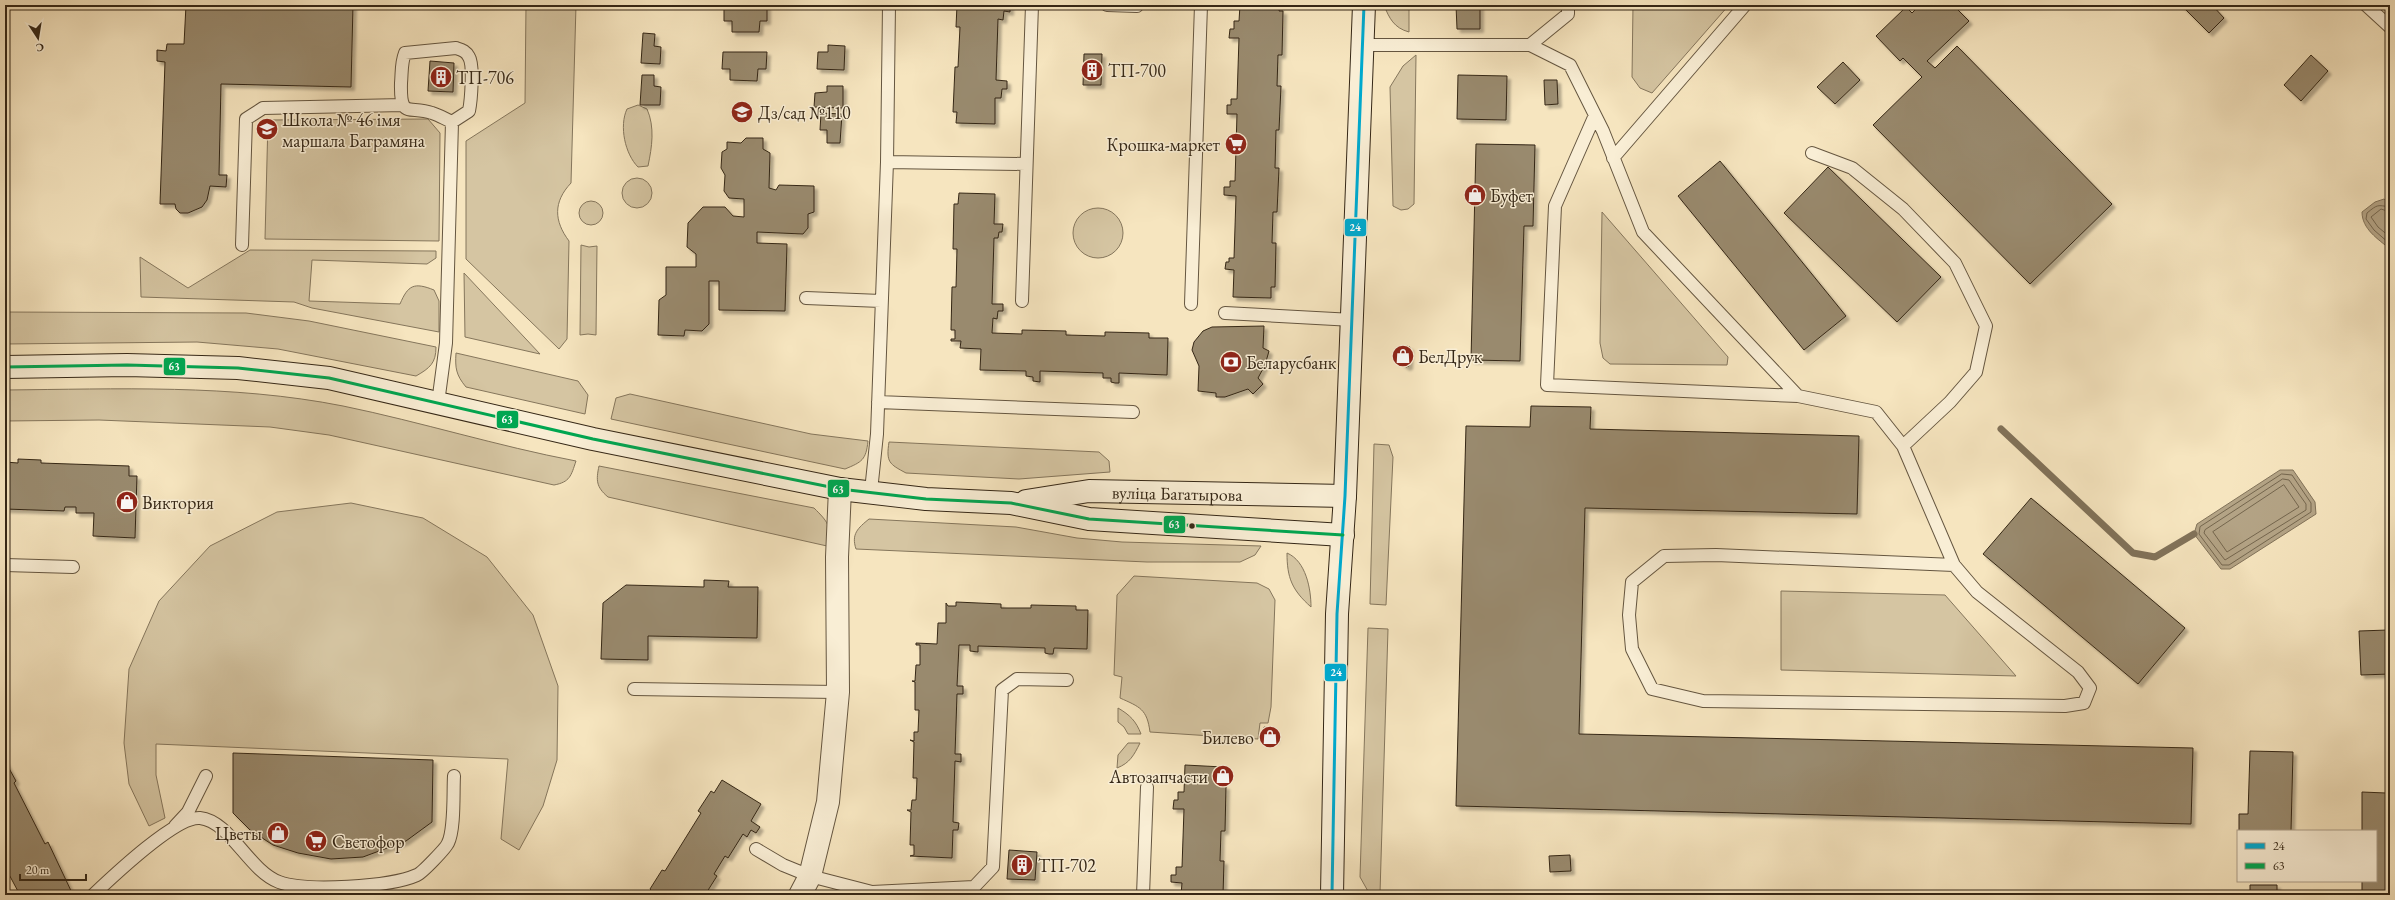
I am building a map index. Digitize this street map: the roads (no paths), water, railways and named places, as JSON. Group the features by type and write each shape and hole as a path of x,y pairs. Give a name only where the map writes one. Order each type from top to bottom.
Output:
{"street":[{"path":"1332,895 1336,621 1343,535 1353,320 1364,5"},
{"name":"вуліца Багатырова","path":"5,367 127,365 238,368 329,378 593,439 840,489 871,491 926,499 1011,504 1089,519 1343,535"},
{"path":"800,895 810,876 828,802 838,692 837,557 840,489"},
{"name":"вуліца Багатырова","path":"1011,504 1089,491 1345,496"}],"lane":[{"path":"871,491 878,402 887,162 890,5"},
{"path":"1022,301 1025,164 1032,5"},
{"path":"1106,5 1137,6"},
{"path":"1191,304 1201,5"},
{"path":"1530,45 1568,14 1568,5"},
{"path":"1614,158 1745,5"},
{"path":"2366,5 2390,27"},
{"path":"1363,45 1530,45 1570,65 1595,115 1644,232 1798,396"},
{"path":"403,105 401,98 402,60 406,53 456,48 464,51 470,58 471,101 469,111 452,122"},
{"path":"242,245 246,119 263,108 403,105 412,111 431,112 452,122"},
{"path":"1595,115 1554,206 1547,385 1798,396 1876,412 1903,446 1954,565 1977,592 2078,672 2090,688 2084,703 2057,706 1703,701 1652,689 1632,649 1629,615 1632,582 1664,556 1716,555 1954,565"},
{"path":"438,403 446,343 452,122"},
{"path":"1812,153 1852,168 1903,209 1955,263 1986,326 1976,372 1950,402 1903,446"},
{"path":"887,162 1025,164"},
{"path":"806,298 881,301"},
{"path":"1226,313 1353,320"},
{"path":"878,402 1133,412"},
{"path":"5,565 73,568"},
{"path":"756,849 783,865 810,876 872,892 974,887 993,867 1002,690 1017,679 1067,680"},
{"path":"634,689 838,692"},
{"path":"93,895 146,848 175,826 188,812 206,776"},
{"path":"175,826 199,818 218,825 251,861 278,882 316,887 399,881 418,874 448,843 454,776"},
{"path":"1143,895 1147,787"}],"water":[{"path":"2384,199 2390,204 2390,249 2368,229 2362,212 2375,202"},
{"path":"2280,470 2293,470 2315,502 2316,514 2230,569 2221,569 2194,534 2197,524"}],"waterway":[{"path":"2001,429 2133,553 2155,557 2194,534"}],"place":[{"name":"ТП-700","path":"1092,70"},
{"name":"ТП-706","path":"441,77"},
{"name":"Дз/сад №110","path":"742,112"},
{"name":"Школа № 46 імя маршала Баграмяна","path":"267,129"},
{"name":"Крошка-маркет","path":"1236,144"},
{"name":"Буфет","path":"1475,195"},
{"name":"БелДрук","path":"1403,356"},
{"name":"Беларусбанк","path":"1231,362"},
{"name":"Виктория","path":"127,502"},
{"name":"Билево","path":"1270,737"},
{"name":"Автозапчасти","path":"1223,776"},
{"name":"Цветы","path":"278,833"},
{"name":"Светофор","path":"316,841"},
{"name":"ТП-702","path":"1022,865"}]}
